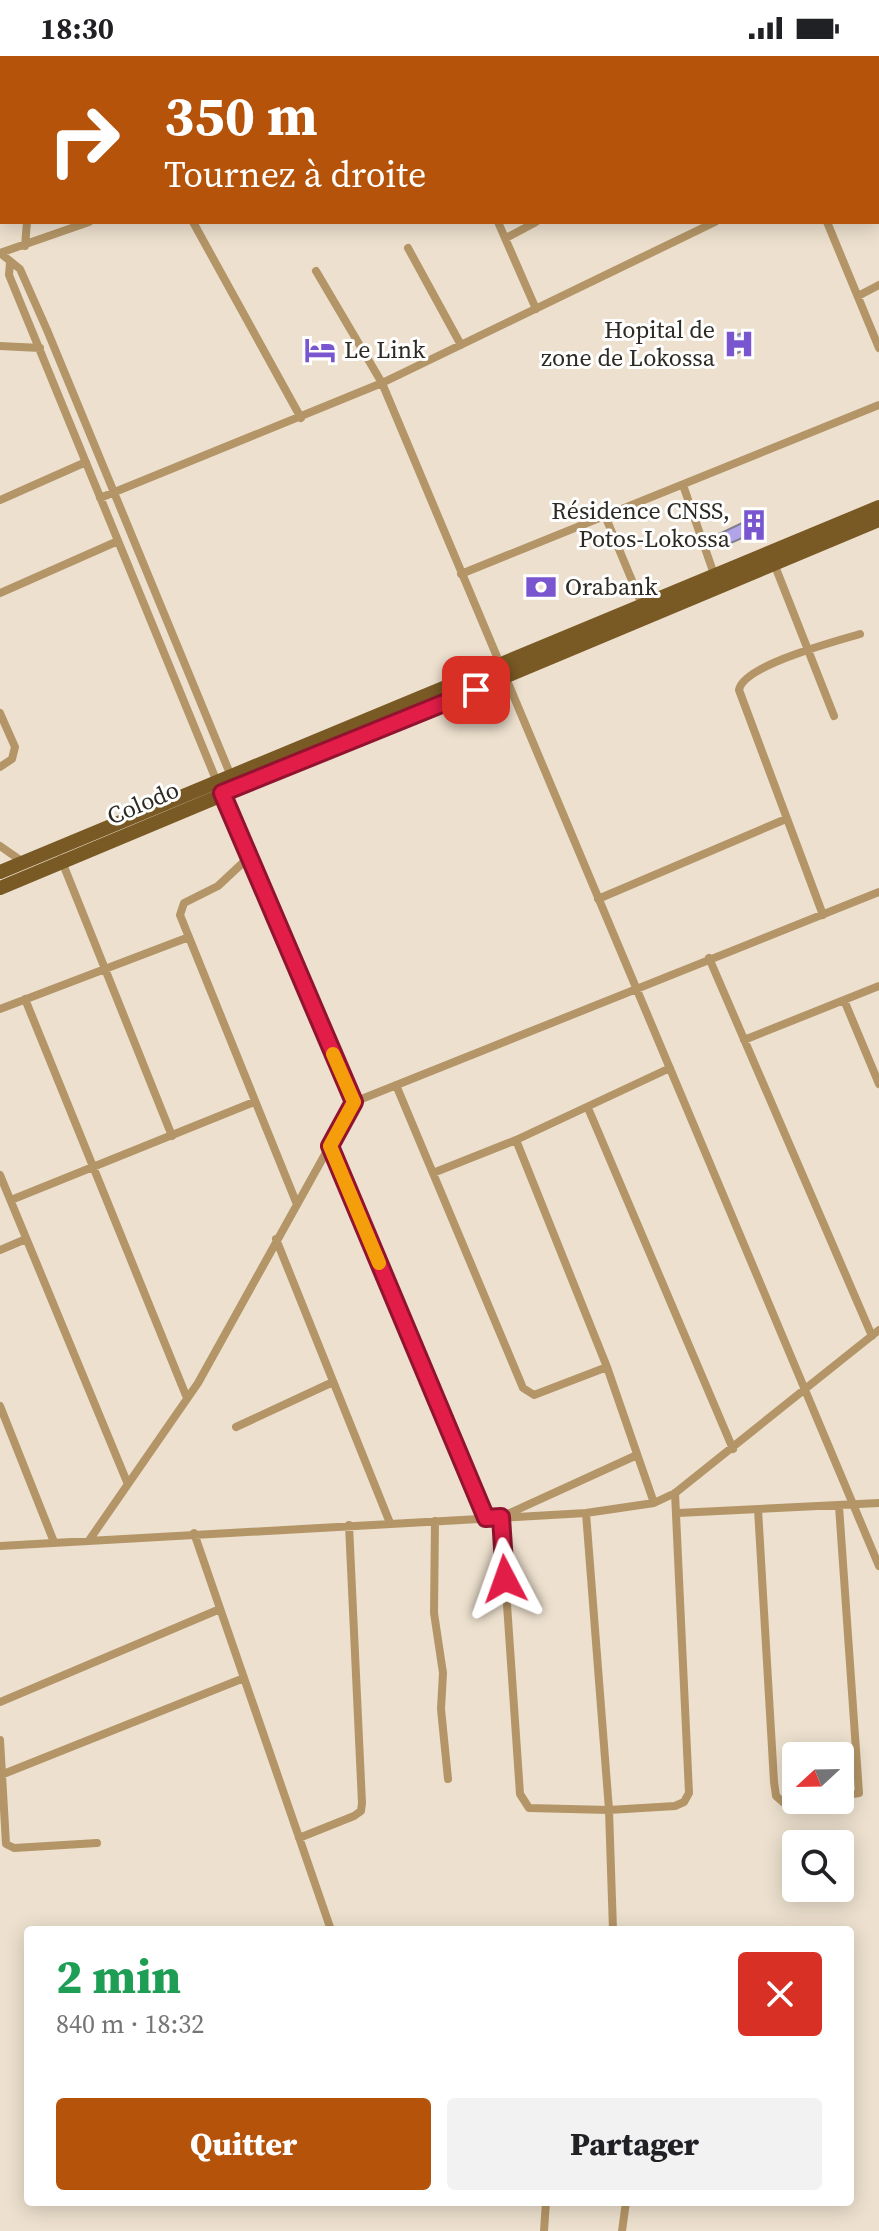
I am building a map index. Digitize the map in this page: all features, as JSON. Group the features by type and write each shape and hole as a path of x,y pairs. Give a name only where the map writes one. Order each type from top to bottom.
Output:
{"main road":[{"name":"Colodo","path":"502,673 643,608 879,507"},
{"name":"Colodo","path":"0,888 59,854 223,784 775,566 879,520"},
{"name":"Colodo","path":"0,872 24,862 59,854"}],"street":[{"path":"25,246 27,224"},
{"path":"0,253 84,224"},
{"path":"194,224 301,418"},
{"path":"499,224 536,309"},
{"path":"506,238 532,224"},
{"path":"100,498 382,383 711,224"},
{"path":"828,224 879,348"},
{"path":"408,248 461,345"},
{"path":"0,253 20,269 114,493 250,856 354,1102"},
{"path":"10,262 9,275 118,541 223,784"},
{"path":"316,271 382,383 879,1566"},
{"path":"858,296 879,285"},
{"path":"0,346 40,348"},
{"path":"461,574 606,518 879,405"},
{"path":"1,497 86,462"},
{"path":"683,485 715,577"},
{"path":"606,518 643,608"},
{"path":"0,593 118,541"},
{"path":"775,566 834,716"},
{"path":"823,915 739,690 740,684 748,677 807,649 860,634"},
{"path":"0,713 15,747 12,759 0,767"},
{"path":"598,899 786,819"},
{"path":"0,846 24,862"},
{"path":"59,854 172,1136"},
{"path":"250,856 227,880 179,907 296,1202"},
{"path":"90,1539 187,1398 354,1102 879,892"},
{"path":"0,1009 189,937"},
{"path":"0,1546 586,1513 654,1503 675,1493 733,1449 875,1333 709,958"},
{"path":"744,1040 879,986"},
{"path":"25,999 187,1398"},
{"path":"844,1000 879,1084"},
{"path":"433,1173 516,1140 670,1068"},
{"path":"396,1085 528,1394 534,1395 607,1367"},
{"path":"11,1200 254,1102"},
{"path":"588,1108 733,1449"},
{"path":"516,1140 607,1367 654,1503"},
{"path":"330,1146 486,1518"},
{"path":"0,1175 127,1482"},
{"path":"0,1250 26,1239"},
{"path":"276,1239 390,1523"},
{"path":"236,1427 333,1382"},
{"path":"0,1406 54,1542"},
{"path":"501,1517 637,1455"},
{"path":"501,1517 520,1794 529,1808 609,1810 675,1806 684,1802 689,1793 675,1493"},
{"path":"678,1513 879,1503"},
{"path":"839,1506 859,1793 854,1794"},
{"path":"758,1509 774,1782 776,1796 782,1801"},
{"path":"586,1513 609,1810 613,1926"},
{"path":"435,1521 434,1613 443,1673 441,1709 448,1779"},
{"path":"299,1838 361,1811 349,1525"},
{"path":"194,1533 330,1926"},
{"path":"0,1702 220,1609"},
{"path":"1,1775 244,1678"},
{"path":"0,1740 6,1844 14,1848 97,1843"},
{"path":"544,2231 546,2206"},
{"path":"622,2231 625,2206"}],"building":[{"name":"Hopital de zone de Lokossa","path":"745,332 751,348 732,355 726,339"},
{"path":"761,514 765,528 724,546 719,534"}],"slow traffic":[{"path":"333,1054 354,1102 330,1146 379,1263"}],"place":[{"name":"Hopital de zone de Lokossa","path":"739,344"},
{"name":"Le Link","path":"320,350"},
{"name":"Résidence CNSS, Potos-Lokossa","path":"754,525"},
{"name":"Orabank","path":"541,587"}],"route":[{"path":"476,690 222,793 354,1102 330,1146 486,1518 501,1517 505,1579"}]}
